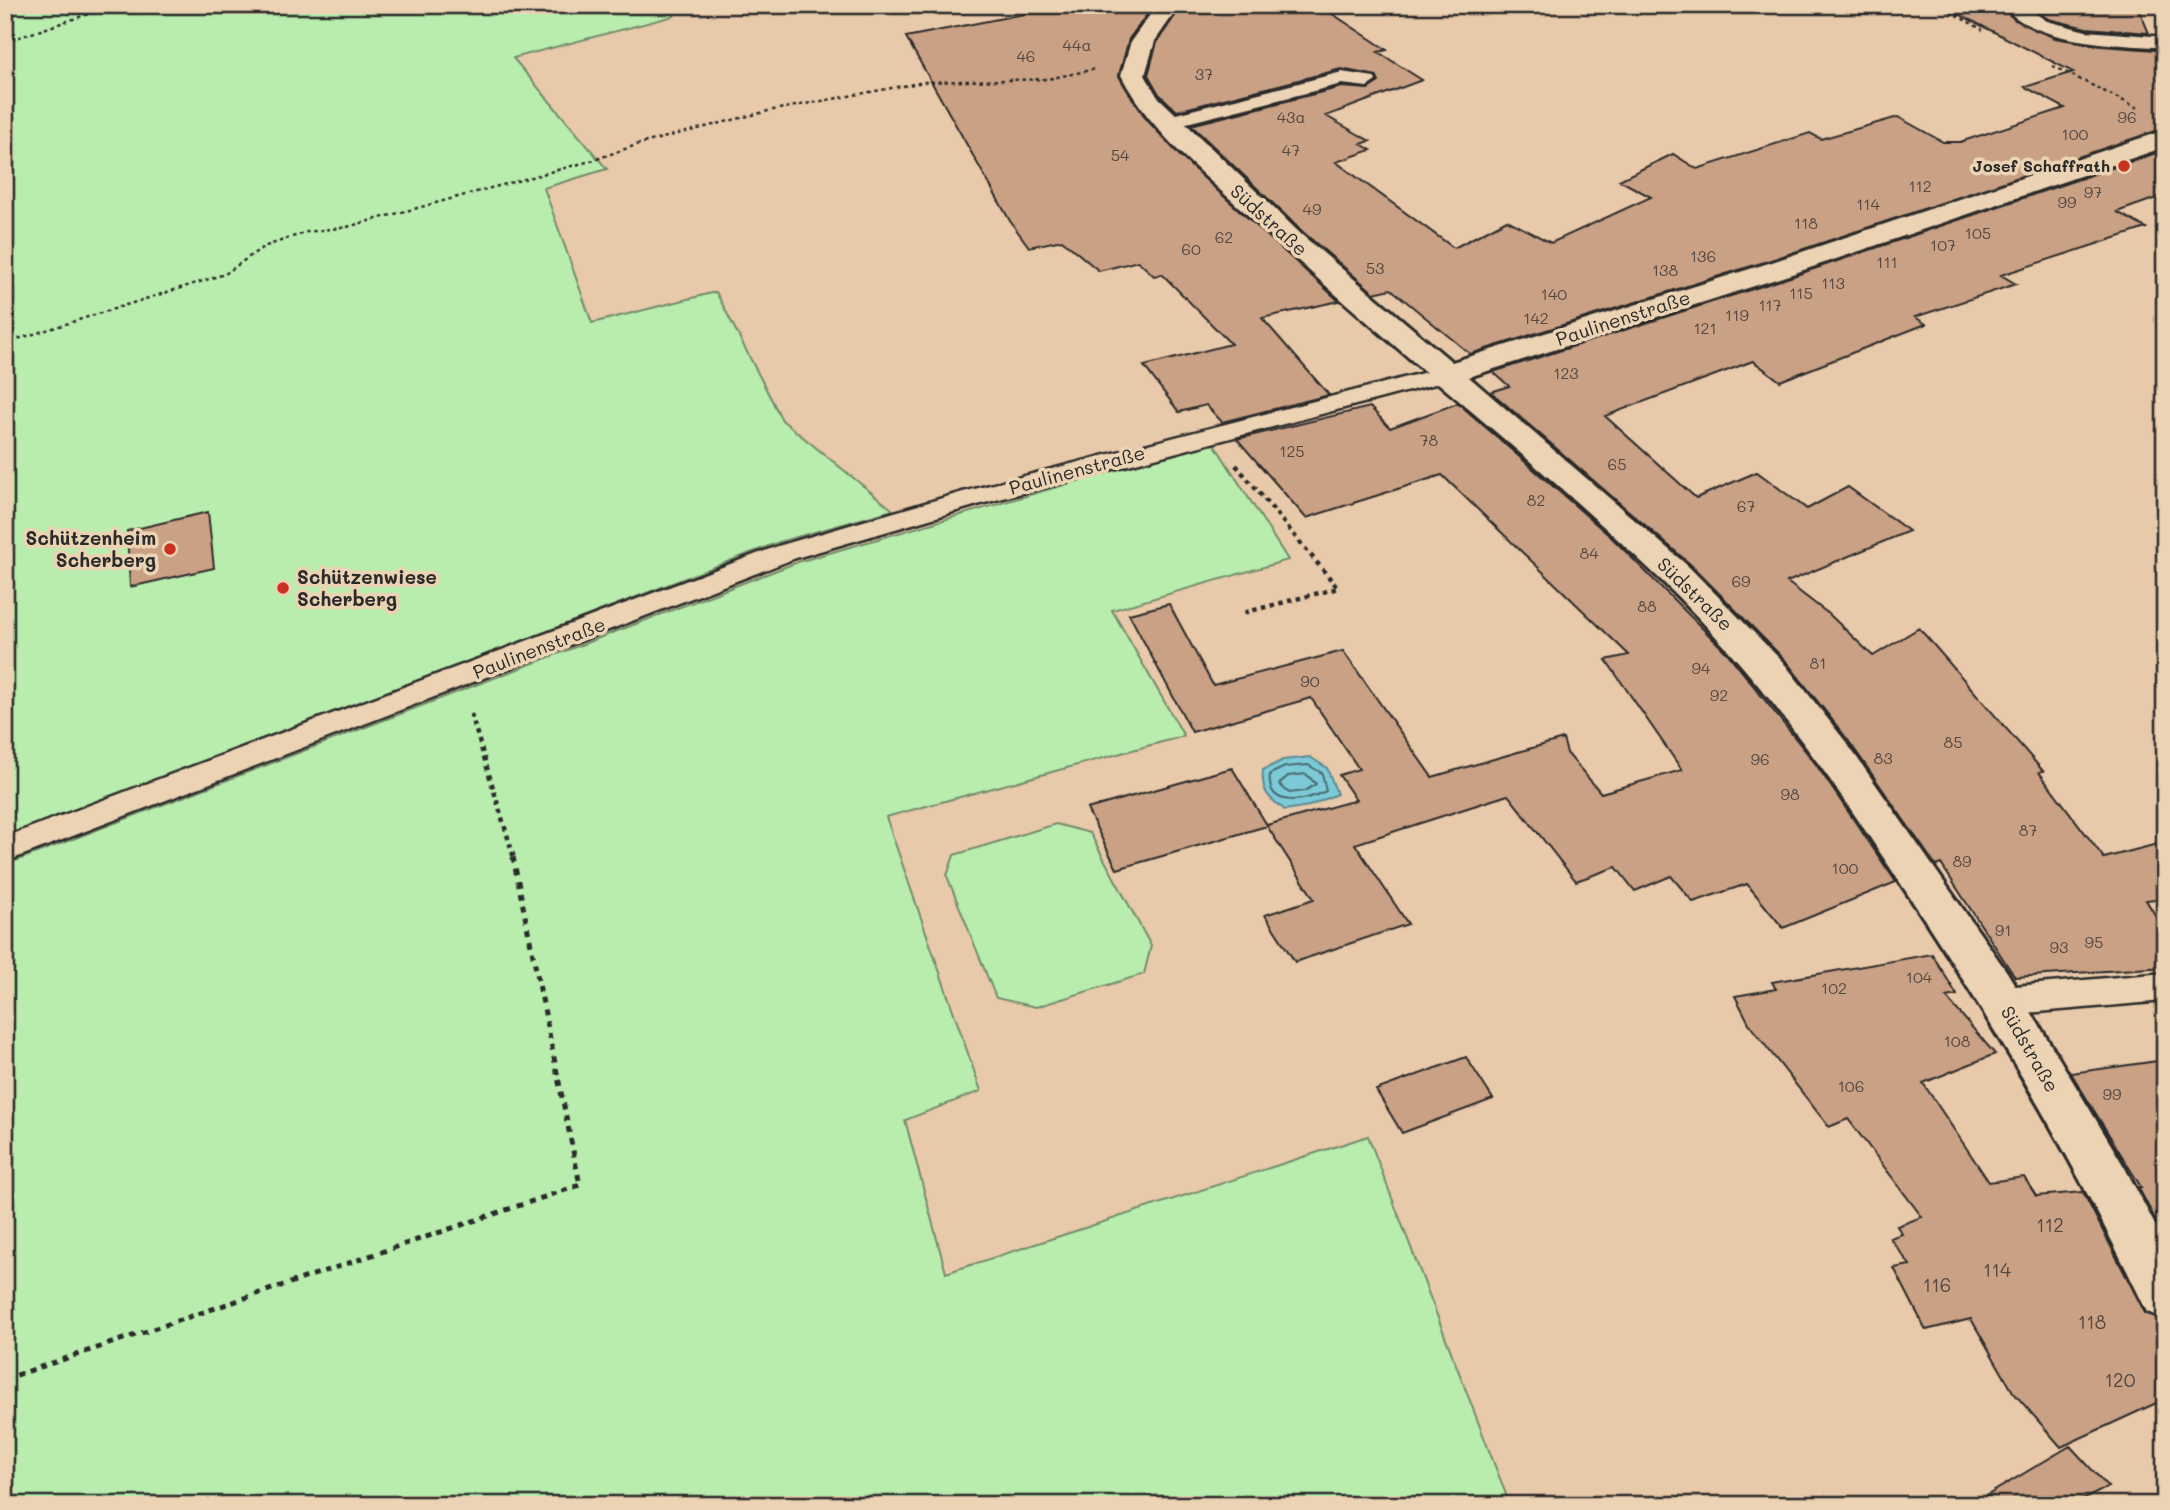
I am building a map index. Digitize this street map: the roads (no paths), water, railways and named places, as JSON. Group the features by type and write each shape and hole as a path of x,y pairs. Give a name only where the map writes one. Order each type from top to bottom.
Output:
{"street":[{"name":"Südstraße","path":"1169,5 1143,41 1133,75 1146,100 1269,222 1673,572 1750,649 1830,747 2003,1001 2125,1214 2165,1295"},
{"name":"Paulinenstraße","path":"1446,374 1782,268 2165,138"}],"lane":[{"path":"2011,5 2041,24 2086,36 2165,43"},
{"path":"1167,122 1342,78 1367,81"},
{"name":"Paulinenstraße","path":"5,850 787,552 972,498 1446,374"},
{"path":"2003,1001 2164,987"}],"water":[{"path":"1310,757 1327,768 1337,794 1309,806 1285,810 1267,793 1263,783 1263,770 1283,760"}],"place":[{"name":"Josef Schaffrath","path":"2124,166"},
{"name":"Schützenheim Scherberg","path":"170,549"},
{"name":"Schützenwiese Scherberg","path":"283,588"}]}
